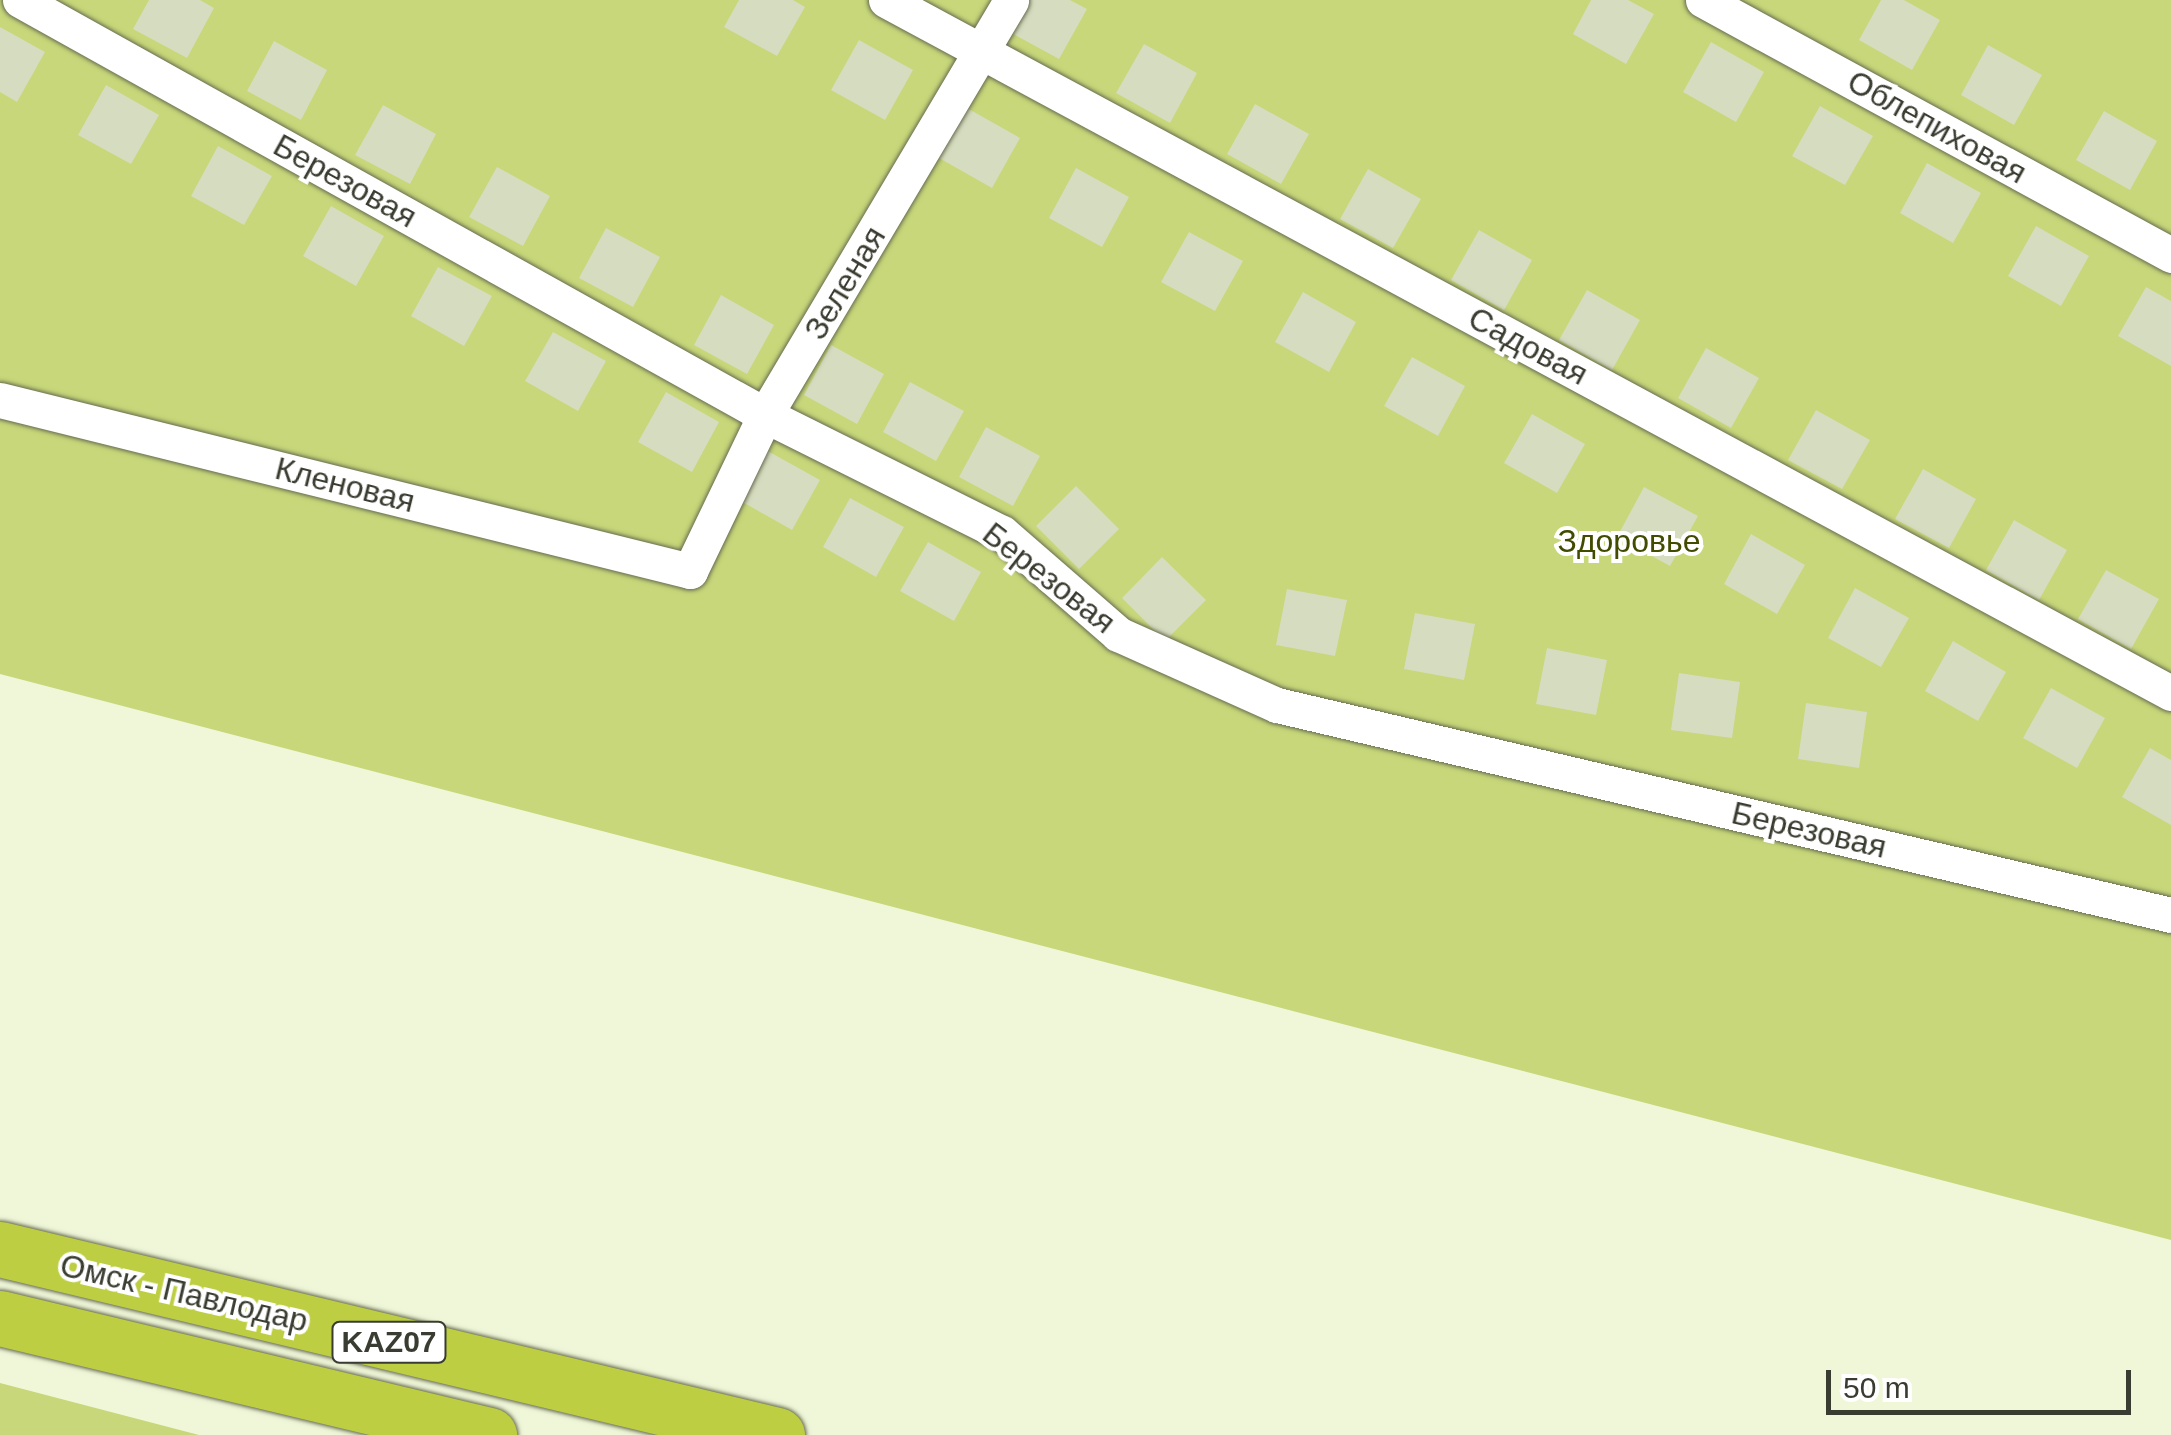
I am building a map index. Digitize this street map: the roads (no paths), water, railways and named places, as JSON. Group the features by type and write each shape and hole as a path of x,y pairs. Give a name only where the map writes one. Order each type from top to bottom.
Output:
{"highway":[{"name":"Омск - Павлодар","path":"0,1249 777,1435"},
{"name":"Омск - Павлодар","path":"0,1318 489,1435"}],"street":[{"name":"Березовая","path":"20,0 765,416 1002,534 1118,634 1277,706 2171,915"},
{"name":"Садовая","path":"886,0 2171,693"},
{"name":"Зеленая","path":"690,571 765,416 984,53 1011,0"},
{"name":"Облепиховая","path":"1703,0 2171,255"},
{"name":"Кленовая","path":"0,400 690,571"}],"park label":[{"name":"Здоровье","path":"1629,541"}]}
